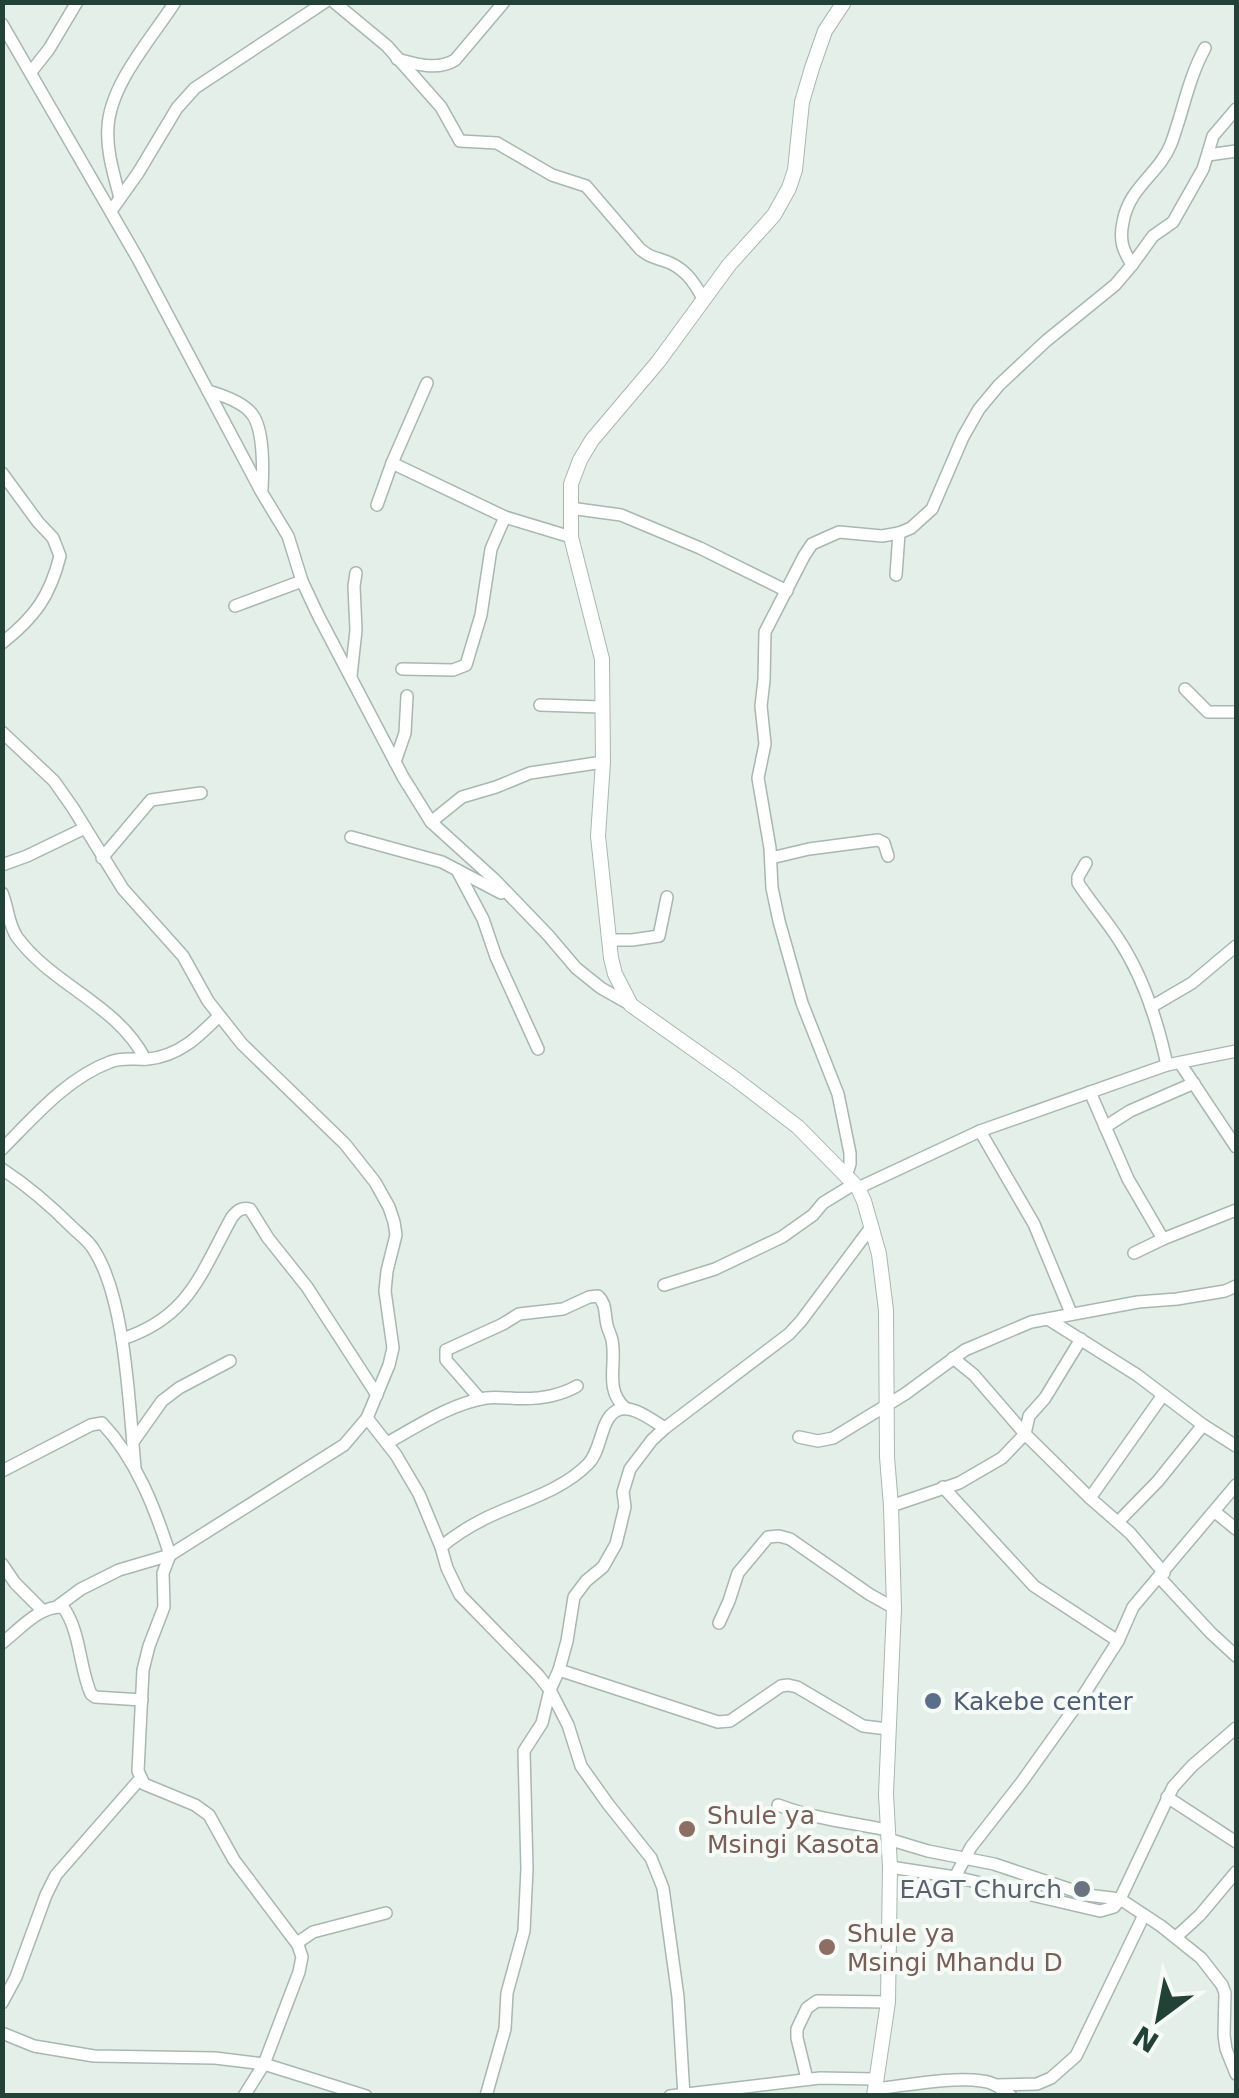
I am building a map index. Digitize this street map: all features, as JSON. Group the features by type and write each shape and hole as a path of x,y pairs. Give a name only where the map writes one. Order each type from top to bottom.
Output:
{"street":[{"path":"31,72 77,2"},
{"path":"120,198 108,141 112,106 125,76 175,2"},
{"path":"111,211 177,108 196,88 324,2"},
{"path":"334,2 381,40 440,107 460,140 498,144 552,176 586,186 640,249 678,267 694,280 703,299"},
{"path":"397,59 446,66 504,2"},
{"path":"631,1005 615,974 609,940 598,836 603,762 600,646 571,538 571,484 592,440 658,362 729,264 774,215 790,188 796,170 802,102 826,31 844,2"},
{"path":"2,24 111,211 288,536 302,580 394,762 432,822 576,968 798,1126 852,1183 872,1226 886,1310 894,1608 888,1730 888,2002 874,2088"},
{"path":"1132,266 1120,240 1126,206 1169,148 1204,48"},
{"path":"852,1183 838,1094 802,1003 772,888 758,778 766,744 761,706 764,640 770,622 812,544 839,532 882,536 899,533 932,509 970,422 998,385 1115,285 1150,238 1176,217 1203,168 1216,131 1236,110"},
{"path":"1208,155 1236,151"},
{"path":"376,505 427,383"},
{"path":"208,391 228,398 254,416 260,440 262,494"},
{"path":"392,463 505,517 571,538"},
{"path":"2,473 52,538 60,556 48,594 28,622 2,643"},
{"path":"570,508 621,516 787,590"},
{"path":"402,669 453,670 468,662 481,615 491,549 505,517"},
{"path":"896,576 899,533"},
{"path":"351,676 356,572"},
{"path":"235,606 302,580"},
{"path":"1185,690 1208,712 1236,712"},
{"path":"394,762 406,734 407,696"},
{"path":"540,706 601,708"},
{"path":"2,732 54,781 123,889 183,956 219,1016 260,1063 346,1144 389,1207 396,1235 386,1291 393,1348 367,1418 344,1445 170,1555 120,1570 81,1589 58,1606 43,1611 2,1643"},
{"path":"432,822 462,797 530,773 603,762"},
{"path":"102,858 151,800 201,792"},
{"path":"2,865 85,828"},
{"path":"351,837 419,854 513,900"},
{"path":"770,858 878,840 884,842 888,856"},
{"path":"1086,864 1078,883 1132,962 1174,1064 1194,1083 1236,1147"},
{"path":"457,870 483,919 538,1049"},
{"path":"2,893 16,936 38,961 126,1031 145,1059"},
{"path":"609,940 659,936 668,896"},
{"path":"1151,1007 1192,984 1236,946"},
{"path":"2,1149 44,1107 92,1071 116,1059 145,1059 181,1050 219,1016"},
{"path":"664,1285 715,1269 782,1237 852,1183 1090,1092 1174,1064 1236,1051"},
{"path":"1105,1127 1194,1083"},
{"path":"1090,1092 1137,1197 1163,1239"},
{"path":"980,1131 1034,1224 1071,1314"},
{"path":"2,1168 26,1184 93,1247 112,1294 122,1339 135,1468"},
{"path":"122,1339 154,1327 185,1300 232,1217 238,1210 250,1209 307,1287 377,1395"},
{"path":"1134,1253 1236,1210"},
{"path":"486,2096 505,2029 506,1993 524,1931 528,1868 524,1751 540,1730 567,1640 574,1598 586,1581 604,1568 616,1544 630,1469 665,1428 789,1334 872,1226"},
{"path":"800,1437 818,1442 833,1438 905,1394 965,1350 1020,1326 1236,1286"},
{"path":"480,1399 446,1360 446,1350 519,1314 563,1308 598,1296 606,1306 606,1323 613,1342 616,1400 665,1428"},
{"path":"1048,1319 1137,1375 1236,1446"},
{"path":"891,1506 959,1482 1002,1458 1025,1434 1029,1416 1045,1398 1081,1339"},
{"path":"953,1358 974,1374 1025,1434 1138,1542 1162,1576 1236,1656"},
{"path":"132,1442 162,1401 230,1361"},
{"path":"387,1443 450,1409 480,1399 551,1397 577,1386"},
{"path":"1090,1498 1163,1395"},
{"path":"441,1547 467,1527 557,1485 586,1466 598,1451 609,1417 625,1408"},
{"path":"367,1418 419,1494 460,1595 550,1690 568,1725 581,1766 658,1872 678,1997 679,2095 807,2079 874,2088 968,2080 1036,2090 1076,2056 1144,1915"},
{"path":"2,1471 99,1423 135,1468 158,1516 170,1555 163,1573 164,1607 146,1657 140,1778 144,1784 196,1805 209,1815 234,1860 297,1943 302,1956 264,2064 244,2096"},
{"path":"1118,1522 1158,1482 1203,1425"},
{"path":"954,1877 1059,1732 1118,1641 1134,1607 1236,1485"},
{"path":"943,1487 1034,1586 1118,1641"},
{"path":"1215,1512 1236,1529"},
{"path":"719,1623 738,1573 768,1536 790,1540 894,1608"},
{"path":"2,1564 43,1611"},
{"path":"58,1606 67,1612 74,1631 90,1694 142,1700"},
{"path":"559,1670 718,1722 730,1722 788,1685 862,1726 888,1730"},
{"path":"890,1868 954,1877 1100,1911 1114,1907 1182,1776 1236,1728"},
{"path":"2,2003 16,1977 51,1883 140,1778"},
{"path":"1168,1797 1236,1842"},
{"path":"778,1805 830,1821 852,1822 965,1858 1028,1873 1087,1895 1120,1899 1201,1958 1222,1985 1226,2049 1236,2074"},
{"path":"1176,1937 1236,1872"},
{"path":"297,1943 313,1932 386,1912"},
{"path":"807,2079 796,2038 807,2008 817,2001 888,2002"},
{"path":"2,2032 34,2046 94,2056 204,2057 264,2064 366,2096"},
{"path":"997,2085 1012,2096"}],"place":[{"name":"Kakebe center","path":"933,1701"},
{"name":"Shule ya Msingi Kasota","path":"687,1829"},
{"name":"EAGT Church","path":"1082,1889"},
{"name":"Shule ya Msingi Mhandu D","path":"827,1947"}]}
